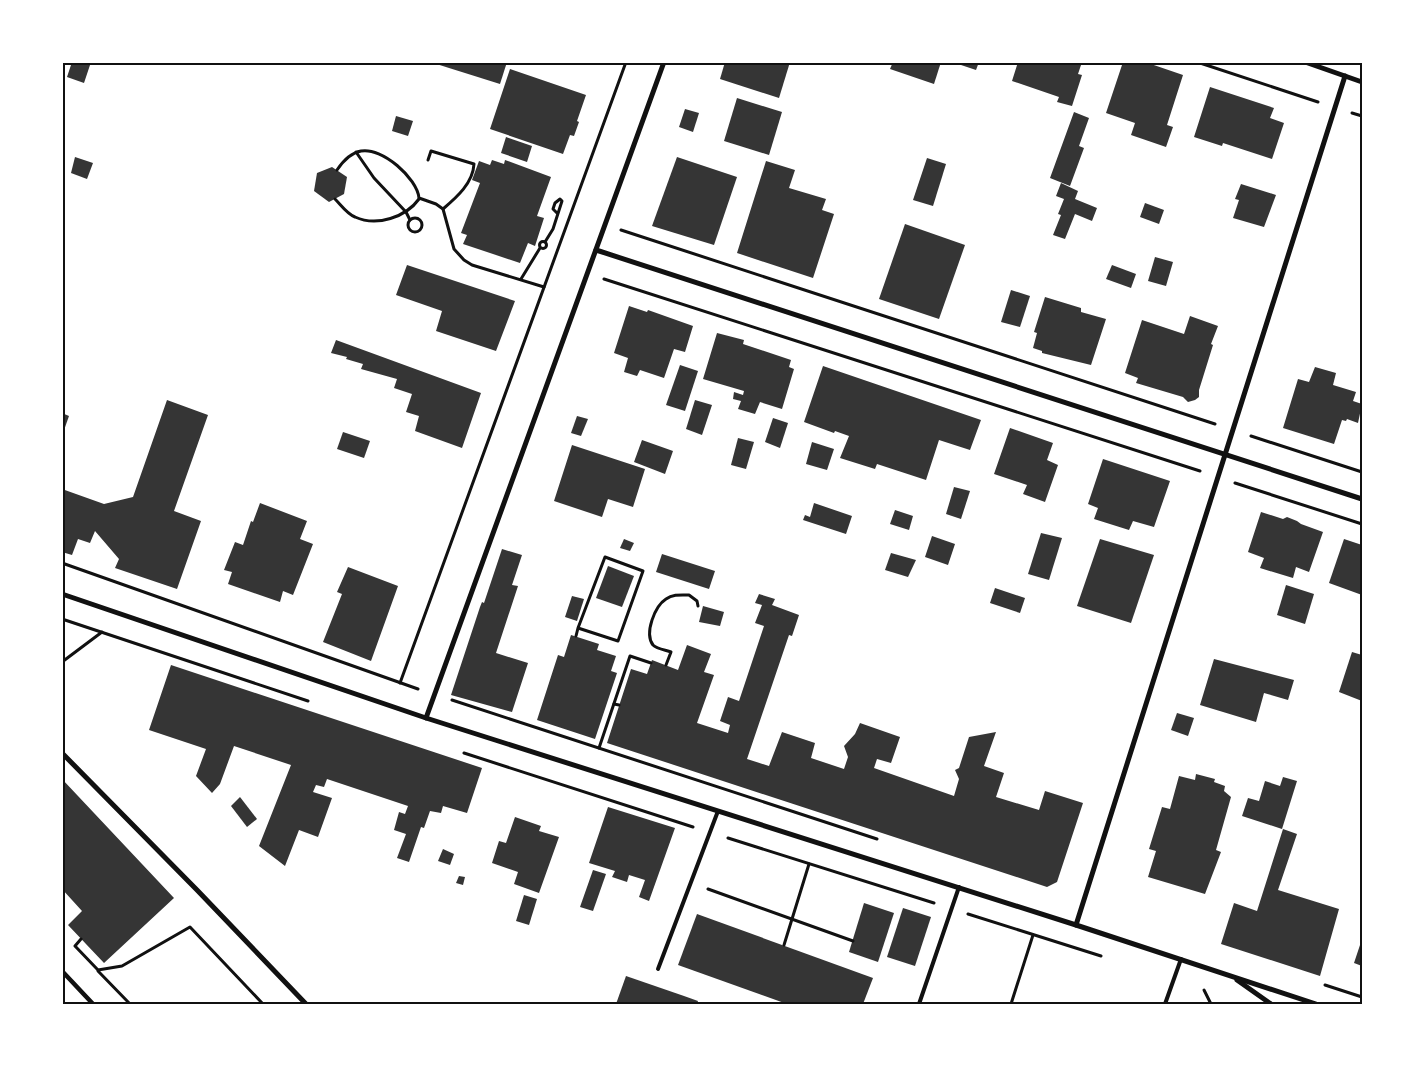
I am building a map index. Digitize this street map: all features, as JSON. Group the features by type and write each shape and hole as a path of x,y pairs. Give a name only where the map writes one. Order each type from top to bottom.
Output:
{"street":[{"path":"426,718 664,62"},
{"path":"1305,62 1362,82"},
{"path":"1076,924 1345,76"},
{"path":"596,250 1362,499"},
{"path":"62,594 426,718 1076,924 1316,1004"},
{"path":"62,753 306,1004"},
{"path":"62,971 93,1004"},
{"path":"1232,977 1271,1004"}],"lane":[{"path":"658,969 718,811"},
{"path":"920,1004 959,887"},
{"path":"1165,1004 1181,959"}],"path":[{"path":"400,683 626,62"},
{"path":"1197,62 1362,116"},
{"path":"428,160 431,150 474,164 474,172 469,182 455,200 443,210"},
{"path":"337,170 343,162 356,152 370,151 394,164 410,178 416,187 419,198"},
{"path":"356,152 374,178 406,212 410,220 408,224 410,231 420,232 423,228 421,221 417,218 410,220"},
{"path":"419,198 436,204 443,210 454,249 464,260 472,265 544,287"},
{"path":"335,199 354,217 367,220 391,218 406,212 412,208 419,198"},
{"path":"521,279 540,248 540,242 545,242 553,229 557,213"},
{"path":"605,225 1362,472"},
{"path":"587,273 1362,524"},
{"path":"576,636 578,628 605,557 643,571 618,641 578,628"},
{"path":"62,564 400,683 884,841"},
{"path":"666,665 671,652 657,648 652,642 650,636 652,617 662,603 673,596 689,595 697,601 698,606"},
{"path":"62,662 102,632"},
{"path":"599,748 630,656 651,663"},
{"path":"614,704 619,705"},
{"path":"784,945 809,864"},
{"path":"691,882 853,941"},
{"path":"98,970 122,966 190,926 263,1004"},
{"path":"1011,1004 1033,935"},
{"path":"81,939 75,946 130,1004"},
{"path":"1174,979 1206,990 1211,1004"},
{"path":"1316,982 1362,997"}],"building":[{"path":"72,62 91,62 84,83 67,77"},
{"path":"430,62 507,62 500,84"},
{"path":"725,62 790,62 779,98 720,79"},
{"path":"893,62 941,62 934,84 890,69"},
{"path":"962,62 979,62 976,70 961,65"},
{"path":"1018,62 1082,62 1078,74 1082,75 1072,106 1057,102 1059,97 1012,81"},
{"path":"1123,62 1145,62 1183,75 1167,125 1173,127 1166,147 1131,135 1135,123 1106,113"},
{"path":"510,69 586,95 574,136 570,135 563,154 490,129"},
{"path":"1210,87 1274,108 1270,118 1284,123 1272,159 1223,143 1222,146 1194,137"},
{"path":"737,98 782,112 769,155 724,141"},
{"path":"685,109 699,113 693,132 679,127"},
{"path":"1074,112 1089,118 1079,146 1084,148 1070,186 1050,178"},
{"path":"396,116 413,121 408,136 392,131"},
{"path":"506,137 532,146 527,162 501,153"},
{"path":"75,157 93,163 87,179 71,173"},
{"path":"677,157 737,177 714,245 652,226"},
{"path":"927,158 946,164 933,206 913,200"},
{"path":"492,160 504,164 505,160 551,177 537,216 544,218 535,246 528,243 520,263 463,244 467,235 461,233 480,183 472,180 479,161 490,165"},
{"path":"766,161 795,170 789,188 826,199 822,210 834,214 813,278 737,253"},
{"path":"332,167 347,177 344,194 329,202 314,191 317,173"},
{"path":"1061,183 1078,191 1075,199 1097,208 1092,221 1075,214 1065,239 1053,235 1061,215 1058,214 1064,199 1056,196"},
{"path":"1241,184 1276,195 1264,227 1233,218 1239,200 1235,199"},
{"path":"1145,203 1164,210 1159,224 1140,217"},
{"path":"905,224 965,245 939,319 879,299"},
{"path":"1155,257 1173,262 1166,286 1148,281"},
{"path":"407,265 515,301 496,351 436,331 442,311 396,295"},
{"path":"1112,265 1136,274 1131,288 1106,279"},
{"path":"1011,290 1030,296 1020,327 1001,322"},
{"path":"1045,297 1081,308 1081,312 1106,319 1091,365 1042,353 1042,351 1033,348 1037,333 1034,332"},
{"path":"629,306 647,312 648,310 693,326 685,352 674,349 664,378 640,370 637,376 624,372 628,358 614,353"},
{"path":"1190,316 1218,326 1211,344 1213,345 1199,390 1199,397 1188,402 1183,397 1136,383 1138,378 1125,373 1142,320 1184,334"},
{"path":"717,333 744,340 743,344 791,360 789,367 794,369 782,409 760,402 755,414 738,409 741,401 733,399 734,392 743,395 744,391 703,379"},
{"path":"336,340 481,393 462,448 415,431 419,416 406,412 412,394 394,388 397,379 361,369 363,364 331,353"},
{"path":"680,365 698,371 685,411 666,405"},
{"path":"823,366 981,420 970,450 939,440 926,480 877,464 875,469 840,458 849,436 835,431 834,433 804,422"},
{"path":"1315,367 1336,373 1333,385 1356,392 1353,401 1362,404 1358,423 1347,419 1346,421 1342,420 1334,444 1283,428 1298,379 1309,382"},
{"path":"167,400 208,415 174,511 201,521 177,589 115,568 119,559 95,531 90,543 78,539 72,555 62,552 62,489 104,504 133,497"},
{"path":"695,400 712,405 702,435 686,429"},
{"path":"62,413 69,416 63,433 62,433"},
{"path":"577,416 588,419 581,436 571,433"},
{"path":"773,418 788,423 780,448 765,442"},
{"path":"1010,428 1053,443 1047,460 1058,465 1045,502 1023,494 1027,485 994,474"},
{"path":"343,432 370,441 364,458 337,449"},
{"path":"738,438 754,442 746,469 731,465"},
{"path":"642,440 673,451 665,474 634,462"},
{"path":"812,442 834,449 827,470 806,464"},
{"path":"572,445 645,469 633,507 608,499 602,517 554,501"},
{"path":"1103,459 1170,481 1154,527 1133,521 1129,530 1094,519 1098,508 1088,504"},
{"path":"954,487 970,491 961,519 946,514"},
{"path":"260,503 307,521 300,539 313,544 293,595 283,591 280,602 228,584 232,572 224,570 235,542 243,545 251,521 253,522"},
{"path":"814,503 852,516 846,534 803,520 805,515 810,517"},
{"path":"895,510 913,516 909,530 890,524"},
{"path":"1261,512 1283,519 1287,517 1323,532 1309,572 1296,567 1293,578 1260,568 1264,558 1248,552"},
{"path":"1041,533 1062,538 1049,580 1028,574"},
{"path":"932,536 955,544 948,565 925,557"},
{"path":"624,539 634,543 630,551 620,548"},
{"path":"1100,539 1154,555 1131,623 1077,606"},
{"path":"1344,539 1362,545 1362,595 1329,583"},
{"path":"502,549 522,555 512,585 518,586 496,653 528,663 512,712 451,695 480,607 482,602 484,603"},
{"path":"891,553 916,560 908,577 885,570"},
{"path":"662,554 715,571 709,589 656,572"},
{"path":"608,566 634,576 622,607 596,598"},
{"path":"348,567 398,586 371,661 323,642 342,594 337,592"},
{"path":"1286,585 1314,594 1305,624 1277,615"},
{"path":"995,588 1025,598 1020,613 990,603"},
{"path":"759,594 775,599 772,605 799,615 792,636 789,635 747,759 769,766 782,732 815,743 811,758 844,769 848,757 844,746 855,734 860,723 900,737 891,763 877,759 874,768 954,796 959,779 955,770 959,768 969,737 996,732 984,766 1004,773 996,797 1039,810 1045,791 1083,803 1057,882 1047,887 607,743 631,669 647,674 652,660 678,670 687,645 711,654 704,672 714,675 697,723 728,733 730,725 720,721 728,697 739,701 764,626 755,623 762,605 755,603"},
{"path":"572,596 584,599 577,621 565,617"},
{"path":"703,606 724,612 720,626 699,622"},
{"path":"571,635 599,644 597,650 616,656 611,671 617,673 595,739 537,720 558,655 564,657"},
{"path":"1352,652 1362,655 1362,701 1339,692"},
{"path":"1214,659 1294,680 1288,700 1264,693 1256,722 1200,705"},
{"path":"171,665 482,768 467,813 443,806 441,813 430,811 424,828 421,827 409,862 397,858 406,834 394,830 399,812 405,814 408,806 327,779 324,787 316,785 313,792 332,798 318,837 299,830 285,866 259,846 291,765 234,746 220,784 212,793 196,776 206,749 149,730"},
{"path":"1177,713 1194,718 1188,736 1171,730"},
{"path":"1196,774 1215,779 1214,782 1225,786 1224,791 1231,797 1216,850 1221,852 1205,894 1148,877 1156,851 1149,849 1162,807 1170,809 1179,776 1195,780"},
{"path":"1283,777 1297,781 1282,829 1242,816 1248,798 1259,801 1265,781 1280,786"},
{"path":"62,779 174,898 104,963 68,925 82,911 62,889"},
{"path":"240,797 257,819 247,827 231,806"},
{"path":"608,807 675,828 649,901 639,897 645,880 629,875 627,882 612,877 615,871 589,863"},
{"path":"515,817 541,826 539,831 559,837 539,893 514,884 518,872 492,863 499,841 506,843"},
{"path":"1283,829 1297,834 1278,890 1339,909 1320,976 1221,944 1234,903 1257,911"},
{"path":"443,849 454,854 450,865 438,861"},
{"path":"593,870 606,874 593,911 580,907"},
{"path":"459,876 465,877 463,885 456,883"},
{"path":"524,895 537,899 529,925 516,921"},
{"path":"864,903 894,913 878,962 849,952"},
{"path":"903,908 931,917 915,966 887,957"},
{"path":"697,914 873,978 863,1004 787,1004 678,965"},
{"path":"1362,939 1362,966 1354,963"},
{"path":"626,976 698,1001 697,1004 616,1004"}]}
